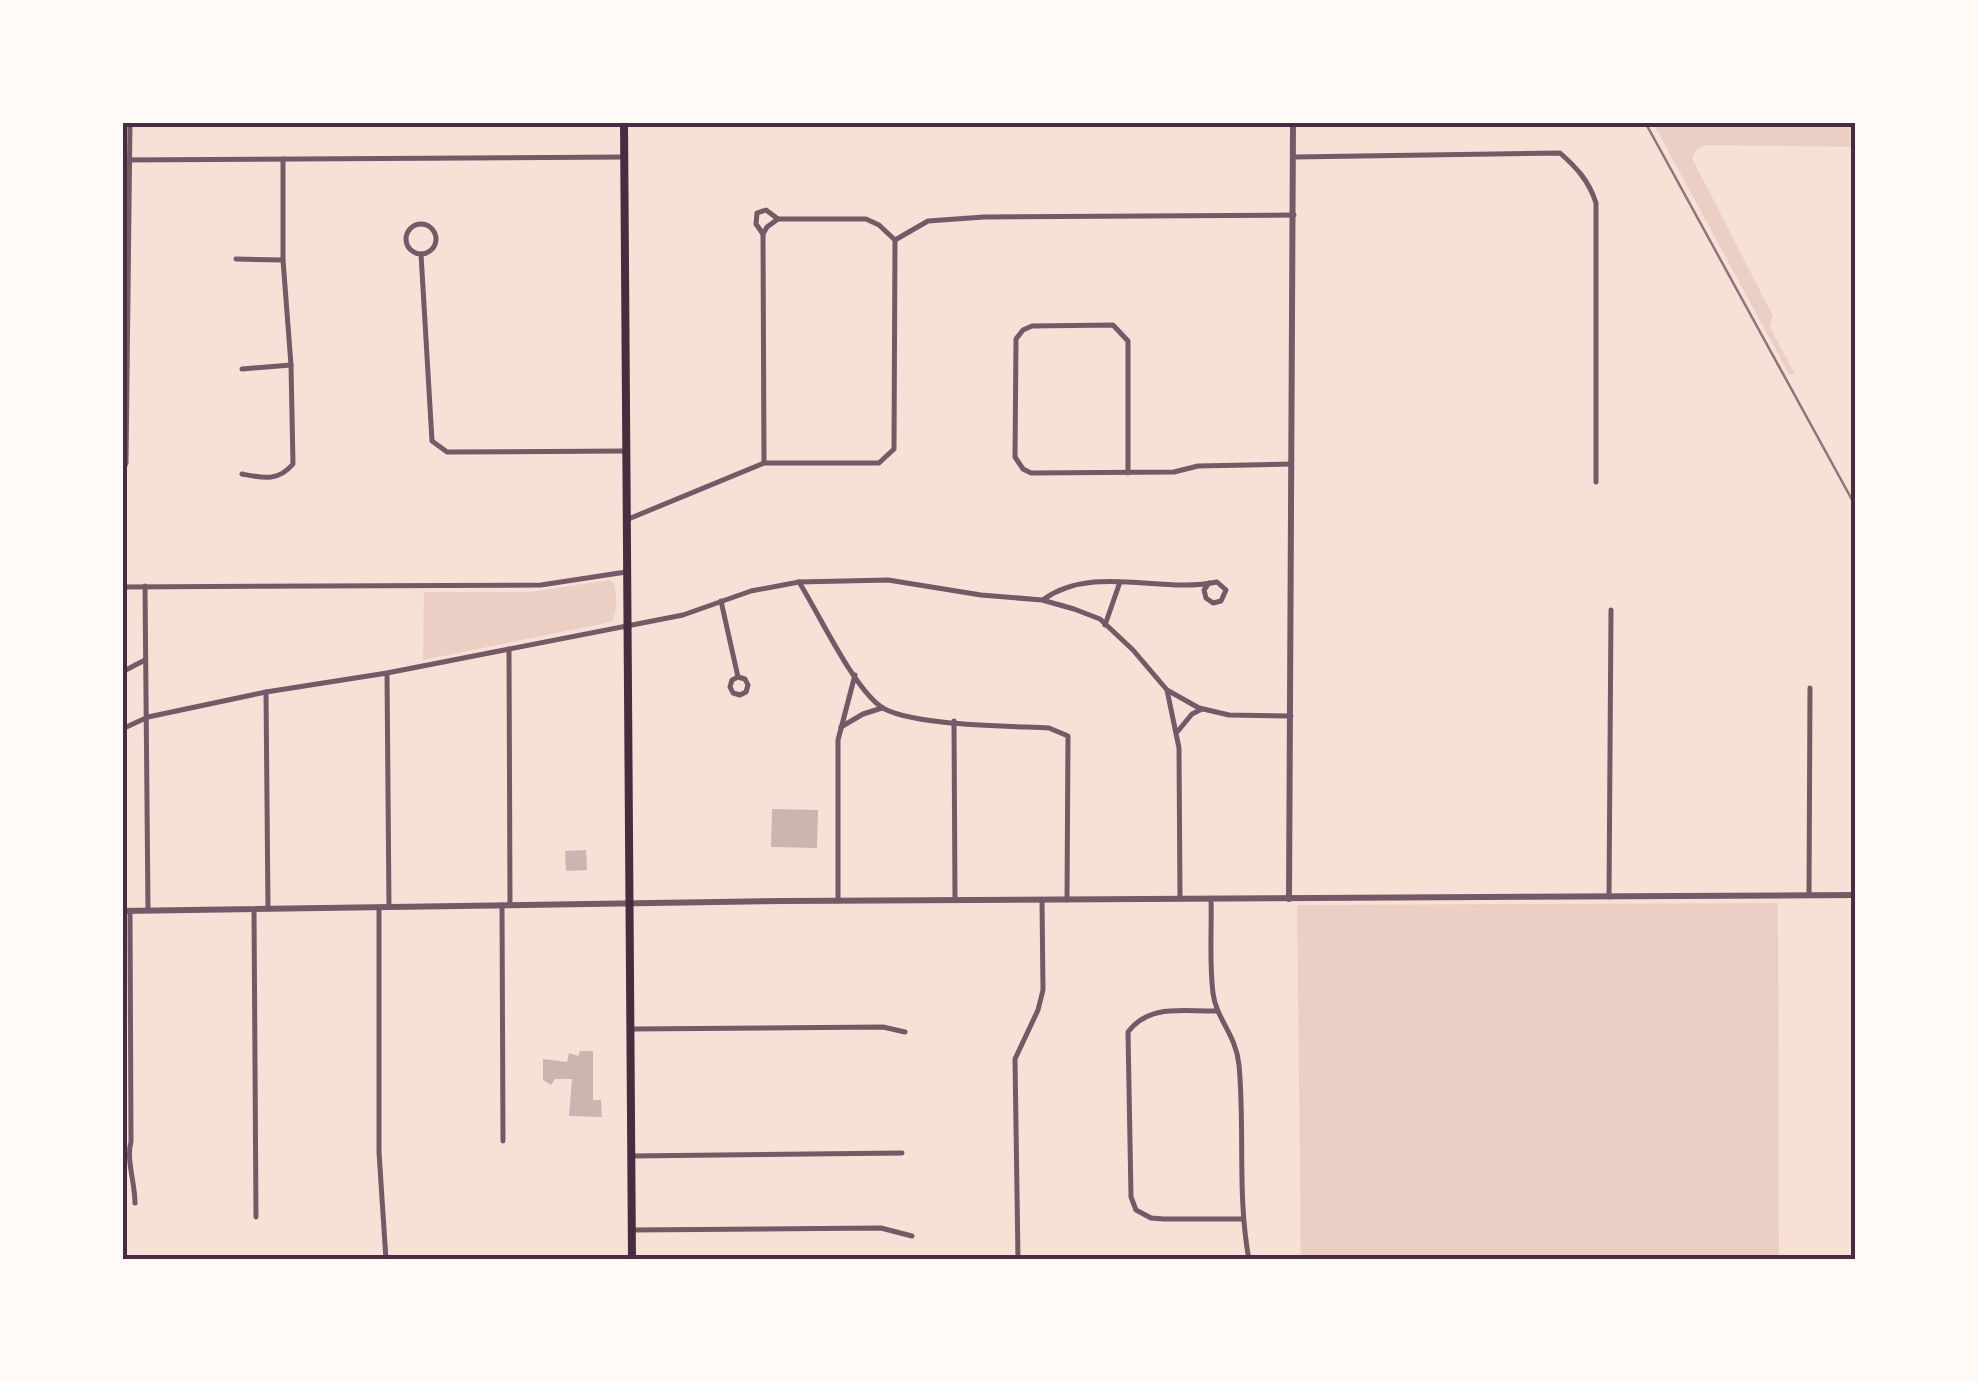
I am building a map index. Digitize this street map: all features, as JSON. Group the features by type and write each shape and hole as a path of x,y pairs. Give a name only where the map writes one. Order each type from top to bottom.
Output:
{"main road":[{"path":"624,122 632,1260"}],"street":[{"path":"123,473 126,160 130,122"},
{"path":"1290,899 1294,122"},
{"path":"1294,156 1560,153 1583,176 1596,203 1596,482"},
{"path":"242,474 266,479 286,473 293,464 283,260 283,157"},
{"path":"126,160 624,157"},
{"path":"763,234 756,224 757,213 766,210 778,219"},
{"path":"895,240 928,221 984,217 1294,215"},
{"path":"626,520 764,464 878,463 889,457 894,449 895,240 879,225 866,220 778,219 763,234 764,464"},
{"path":"420,224 431,228 436,238 432,249 422,254 411,250 406,240 410,229 420,224"},
{"path":"422,254 432,442 447,452 626,451"},
{"path":"236,259 283,260"},
{"path":"1128,472 1128,340 1113,326 1032,326 1023,330 1016,340 1015,457 1023,469 1032,473 1174,472 1216,465 1294,464"},
{"path":"242,369 291,365"},
{"path":"122,586 541,585 626,572"},
{"path":"122,729 148,717 266,692 387,673 683,615 721,601 800,582 888,580 1042,600 1074,609 1105,624 1167,690 1203,709 1229,715 1291,716"},
{"path":"800,582 855,675 882,708 910,718 1049,728 1068,736 1067,900"},
{"path":"1105,624 1120,582"},
{"path":"1042,600 1070,585 1217,582 1224,586 1226,594 1222,601 1213,603 1206,598 1204,590 1209,583"},
{"path":"144,586 148,910"},
{"path":"721,601 738,677"},
{"path":"1610,610 1610,897"},
{"path":"503,1141 509,649"},
{"path":"122,672 145,660"},
{"path":"387,673 389,907"},
{"path":"838,901 838,740 855,675"},
{"path":"1810,688 1810,895"},
{"path":"1167,690 1177,734 1180,899"},
{"path":"266,692 268,909"},
{"path":"841,727 882,708"},
{"path":"1177,734 1192,714 1203,709"},
{"path":"954,721 955,900"},
{"path":"135,1202 135,1177 125,1156 131,1142 126,910 1856,895"},
{"path":"1211,899 1213,993 1218,1012 1232,1033 1238,1064 1241,1219 1249,1260"},
{"path":"1018,1260 1015,1059 1043,990 1042,900"},
{"path":"379,907 380,1152 386,1260"},
{"path":"254,909 256,1217"},
{"path":"1218,1012 1156,1012 1139,1018 1128,1032 1131,1197 1136,1210 1150,1218 1241,1219"},
{"path":"629,1028 883,1027 905,1032"},
{"path":"631,1156 902,1152"},
{"path":"632,1230 881,1228 912,1236"}],"shaded area":[{"path":"1653,123 1855,123 1855,147 1706,145 1696,150 1692,158 1773,316 1770,327 1795,374 1789,374"},
{"path":"609,580 614,583 616,598 611,622 423,660 424,592 530,592"},
{"path":"1778,903 1779,1259 1301,1259 1297,905"}],"building":[{"path":"772,809 818,810 817,848 771,847"},
{"path":"586,850 587,870 566,871 565,851"},
{"path":"580,1051 593,1051 593,1100 601,1100 602,1117 569,1116 572,1079 555,1079 551,1085 543,1080 543,1059 567,1062 569,1053 578,1056"}],"railway":[{"path":"1645,122 1856,507"}]}
